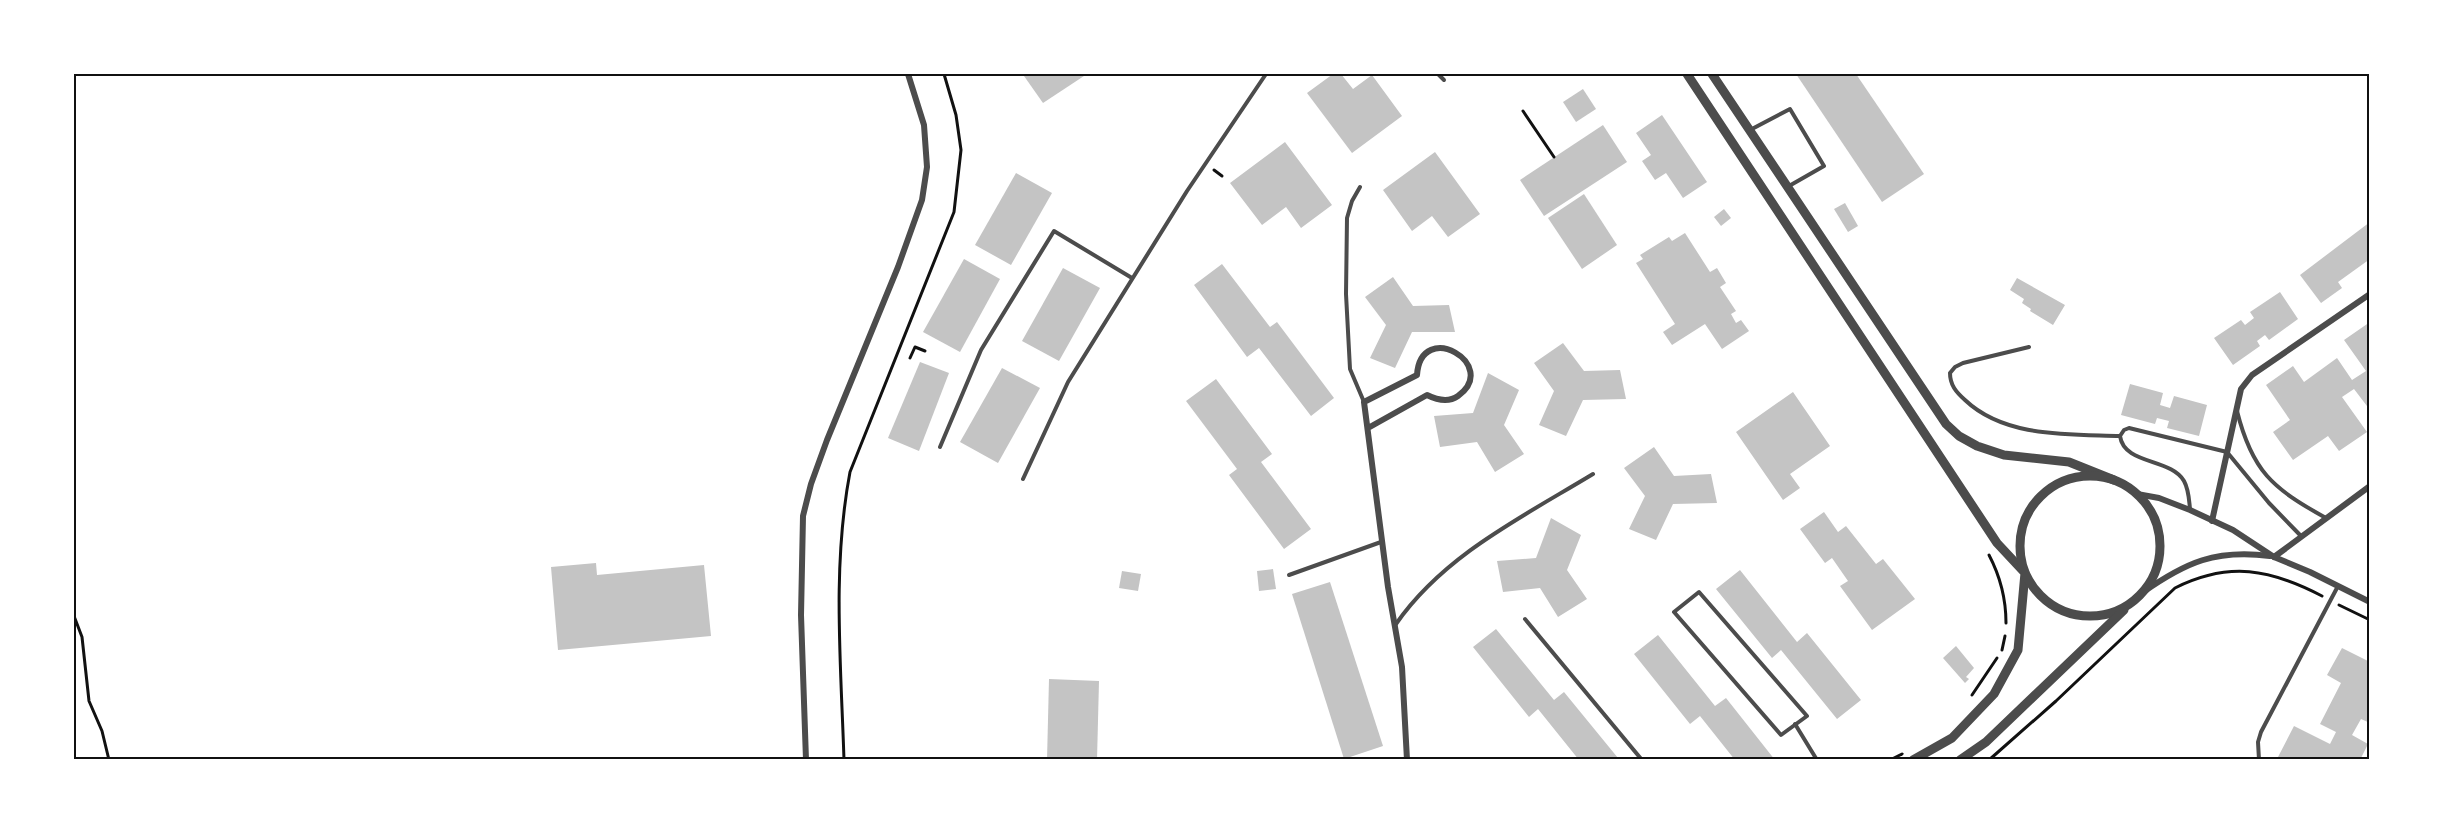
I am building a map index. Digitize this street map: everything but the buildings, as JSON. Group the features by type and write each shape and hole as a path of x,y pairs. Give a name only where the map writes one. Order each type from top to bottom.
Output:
{"street":[{"path":"806,759 801,615 803,516 811,484 827,440 898,267 922,200 927,167 924,125 908,74"},
{"path":"1687,74 1997,543 2025,573 2042,598 2068,613 2099,616 2128,605"},
{"path":"1712,74 1946,424 1959,436 1977,446 2004,455 2069,462 2114,480 2137,494 2159,498 2190,510 2233,530 2274,557 2338,585 2370,602"},
{"path":"2212,520 2241,389 2252,375 2370,294"},
{"path":"1368,428 1427,395 1436,400 1458,396 1465,389 1469,379 1466,361 1456,351 1442,348 1434,350 1420,361 1417,375 1364,402 1382,542 1402,667 1407,759"},
{"path":"1908,756 1952,738 1994,694 2018,650 2025,573 2019,547 2025,520 2039,498 2049,489 2074,478 2094,477 2114,480"},
{"path":"1960,759 1986,742 2128,605 2176,570 2205,559 2229,554 2274,557 2370,486"},
{"path":"2137,494 2155,520 2160,542 2157,566 2152,580 2142,593"}],"lane":[{"path":"1023,479 1068,382 1132,278 1266,74"},
{"path":"1438,74 1444,80"},
{"path":"1750,129 1790,110 1824,166 1788,186"},
{"path":"1360,187 1352,201 1347,218 1346,294 1350,369 1364,402"},
{"path":"940,447 981,350 1054,231 1132,278"},
{"path":"2029,347 1955,367 1950,373 1953,386 1972,407 1995,420 2018,428 2120,436"},
{"path":"2236,404 2244,439 2265,475 2286,494 2326,518"},
{"path":"2190,510 2188,489 2183,478 2173,470 2128,451 2121,444 2120,436 2124,430 2129,428 2227,452 2269,503 2301,536"},
{"path":"1395,624 1409,604 1472,547 1593,474"},
{"path":"1289,575 1382,542"},
{"path":"2259,759 2258,742 2261,732 2338,585"},
{"path":"1699,592 1807,716 1796,724 1781,735 1674,612 1699,592"},
{"path":"1525,619 1642,759"},
{"path":"1796,724 1817,759"}],"path":[{"path":"844,759 839,592 843,509 850,472 954,212 961,150 956,116 944,74"},
{"path":"1522,111 1554,157"},
{"path":"1213,169 1222,176"},
{"path":"910,358 915,347 925,351"},
{"path":"1972,696 2001,651 2005,634 2005,604 2000,582 1986,550"},
{"path":"1989,759 2056,700 2175,588 2197,577 2224,571 2247,570 2307,588 2370,620"},
{"path":"74,616 82,637 89,700 102,731 109,759"},
{"path":"1890,759 1908,756"}]}
